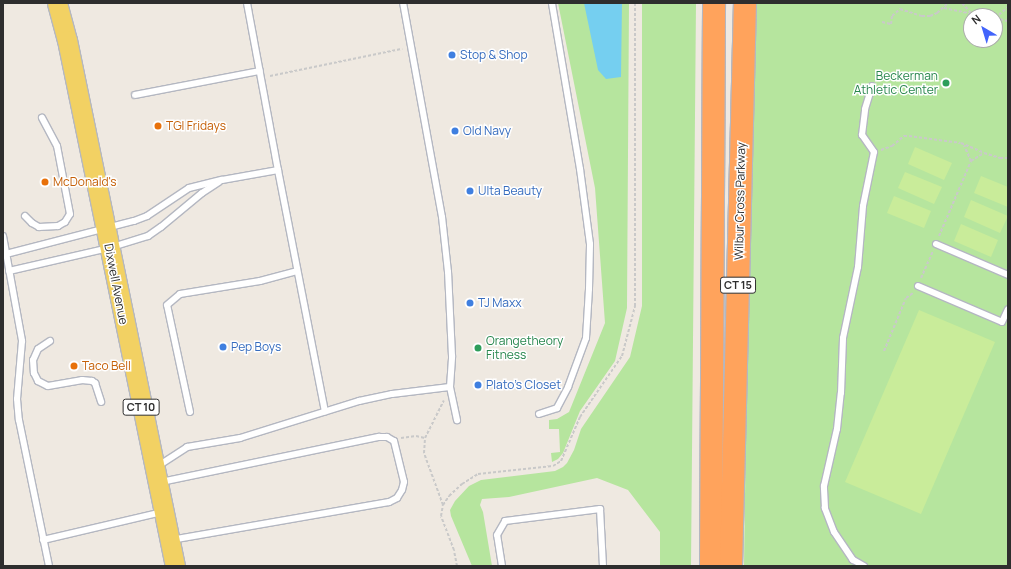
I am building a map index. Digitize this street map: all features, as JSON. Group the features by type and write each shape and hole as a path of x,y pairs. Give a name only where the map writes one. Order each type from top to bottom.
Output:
{"highway":[{"name":"CT 15","path":"711,566 714,3"},
{"name":"Wilbur Cross Parkway","path":"732,566 745,3"}],"main road":[{"name":"Dixwell Avenue","path":"57,3 67,40 175,566"}],"lane":[{"path":"248,3 297,271 325,411"},
{"path":"403,3 442,218 448,272 452,356 450,388 457,420"},
{"path":"539,414 557,408 568,388 586,338 590,289 590,244 580,169 552,3"},
{"path":"135,95 260,71"},
{"path":"864,566 853,560 834,532 825,508 824,486 837,429 841,393 843,338 858,267 863,206 874,152 862,135 865,110 872,86"},
{"path":"25,216 39,227 58,226 65,222 70,214 57,146 42,118"},
{"path":"6,254 105,229 148,216 189,188 222,180 278,170"},
{"path":"9,271 109,248 148,236 222,180"},
{"path":"3,236 16,299 22,341 17,399 19,420 49,566"},
{"path":"936,244 1008,275"},
{"path":"190,412 167,305 180,294 260,281 297,271"},
{"path":"918,286 1002,322 1008,309"},
{"path":"50,341 38,349 33,360 34,373 38,381 48,386 82,380 92,381 95,383 101,402"},
{"path":"156,476 187,447 240,438 358,401 392,394 450,388"},
{"path":"156,476 379,437 387,437 394,441 404,482 402,490 397,498 389,502 170,541"},
{"path":"502,566 497,535 505,521 600,509 603,566"},
{"path":"43,540 164,512"}],"path":[{"path":"882,22 890,24 892,16 900,9 922,16 937,13 948,3"},
{"path":"944,8 963,13"},
{"path":"270,76 402,49"},
{"path":"874,152 892,146 904,136 964,145 1000,158 1008,158"},
{"path":"964,145 971,161"},
{"path":"884,351 906,298 912,294 918,286 971,161 984,153"},
{"path":"450,388 425,438 424,453 443,505 441,516 454,550 457,566"},
{"path":"394,441 403,437 416,436 425,438"}],"green space":[{"path":"558,3 629,3 627,308 615,361 580,411 563,453 558,459 552,462 551,453 560,452 559,429 549,429 549,420 557,419 569,412 605,323 595,188"},
{"path":"642,3 696,3 691,566 660,566 660,532 628,490 597,478 509,497 482,499 480,505 483,512 492,566 472,566 451,516 450,510 455,501 469,486 481,480 555,471 563,467 574,450 581,429 630,357 642,306"},
{"name":"Beckerman Athletic Center","path":"752,3 1008,3 1008,566 744,566"},
{"path":"915,147 952,163 944,180 908,164"},
{"path":"905,172 942,187 934,204 898,188"},
{"path":"981,176 1008,187 1008,207 974,193"},
{"path":"894,196 931,211 924,228 887,213"},
{"path":"971,200 1008,216 1000,233 964,217"},
{"path":"961,224 998,240 991,257 954,241"},
{"path":"919,310 995,342 921,514 845,482"}],"water":[{"path":"584,3 622,3 621,77 606,79 598,70"}],"place":[{"name":"Stop & Shop","path":"452,55"},
{"name":"Beckerman Athletic Center","path":"946,83"},
{"name":"TGI Fridays","path":"158,126"},
{"name":"Old Navy","path":"455,131"},
{"name":"McDonald's","path":"45,182"},
{"name":"Ulta Beauty","path":"470,191"},
{"name":"TJ Maxx","path":"470,303"},
{"name":"Pep Boys","path":"223,347"},
{"name":"Orangetheory Fitness","path":"478,348"},
{"name":"Taco Bell","path":"74,366"},
{"name":"Plato's Closet","path":"478,385"}]}
